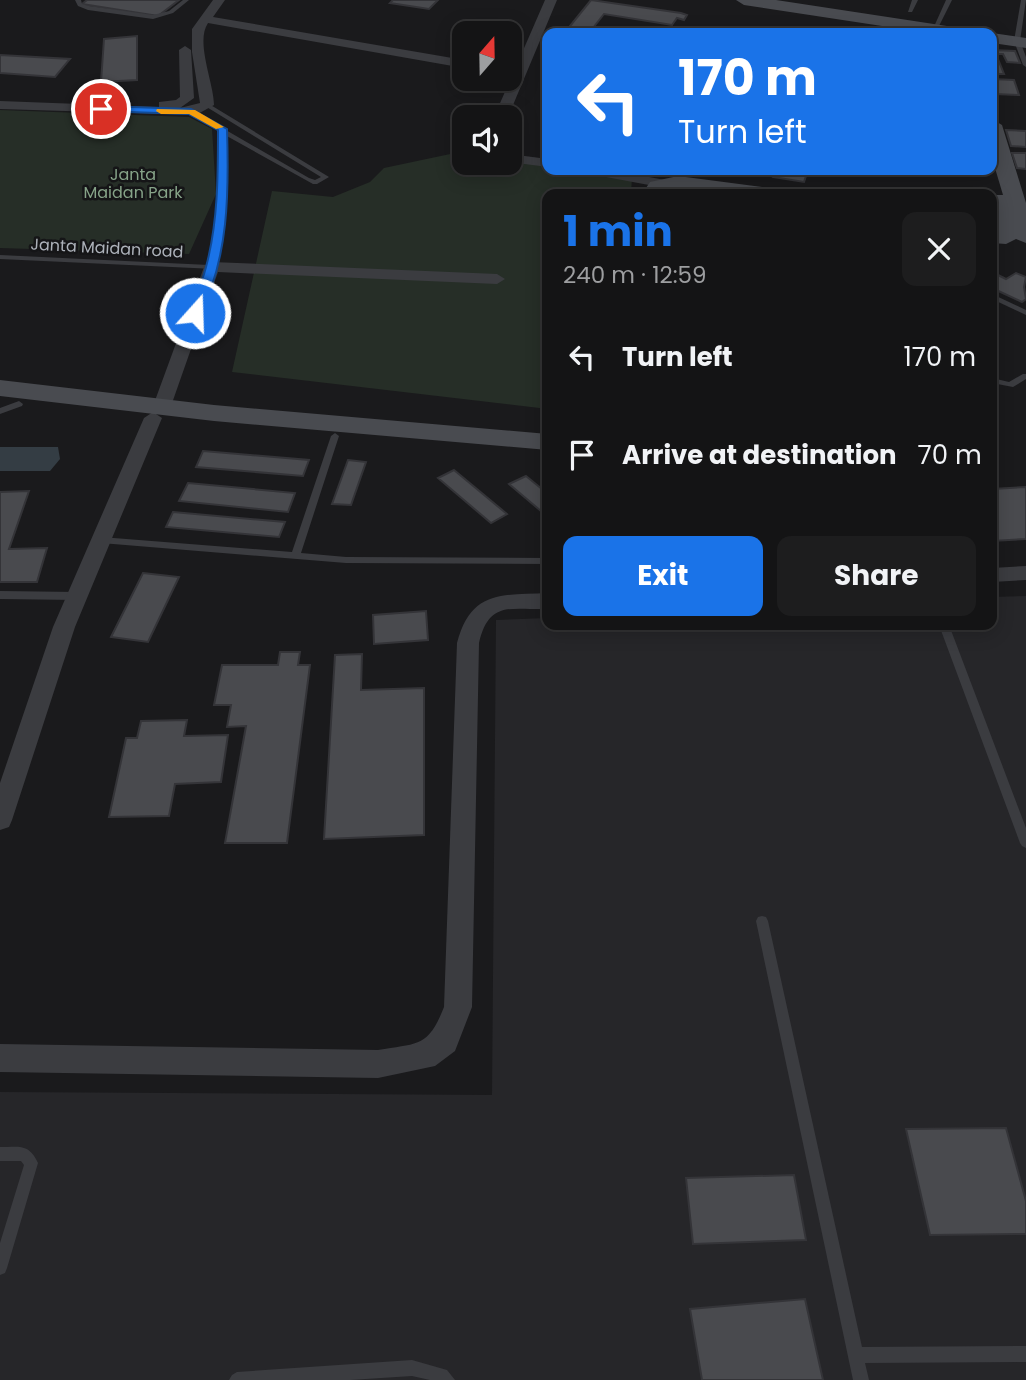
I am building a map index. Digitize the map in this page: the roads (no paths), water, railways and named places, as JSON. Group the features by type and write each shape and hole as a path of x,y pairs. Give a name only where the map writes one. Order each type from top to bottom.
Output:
{"street":[{"path":"0,96 180,104 187,98 187,31 190,23 210,0"},
{"path":"0,105 191,112 207,105 198,52 198,29 219,0"},
{"path":"522,57 551,0"},
{"path":"744,0 924,28"},
{"path":"204,19 452,62"},
{"path":"997,39 1022,42"},
{"path":"997,141 1026,237"},
{"path":"522,160 542,162"},
{"path":"607,175 656,189"},
{"path":"667,189 678,183 728,189"},
{"path":"997,194 1009,234 1006,238 997,237"},
{"path":"997,244 1020,248 1026,244"},
{"path":"0,820 64,627 158,412 212,267 497,279"},
{"path":"5,401 158,412 214,413 542,441"},
{"path":"158,412 335,436 542,453"},
{"path":"997,575 1026,573"},
{"path":"0,1058 378,1065 425,1056 445,1041 458,1007 468,643 471,623 481,609 499,604 542,601"}],"lane":[{"path":"78,0 79,5 88,8 153,18 171,12 186,0"},
{"path":"910,11 915,0"},
{"path":"949,0 950,28"},
{"path":"1024,0 1022,42 1026,65"},
{"path":"191,112 314,183 326,177 207,105"},
{"path":"212,267 223,187 222,129"},
{"name":"Janta Maidan road","path":"0,257 212,267"},
{"path":"997,298 1026,313"},
{"path":"997,381 1010,385 1026,376"},
{"path":"295,556 335,436"},
{"path":"101,540 346,559 542,561"},
{"path":"0,595 77,596"},
{"path":"946,630 1020,811 1026,843"},
{"path":"762,921 861,1380"},
{"path":"0,1154 24,1154 31,1163 0,1268"},
{"path":"856,1355 1026,1354"},
{"path":"237,1380 412,1368 442,1375 447,1380"}],"park label":[{"name":"Janta Maidan Park","path":"133,183"}]}
